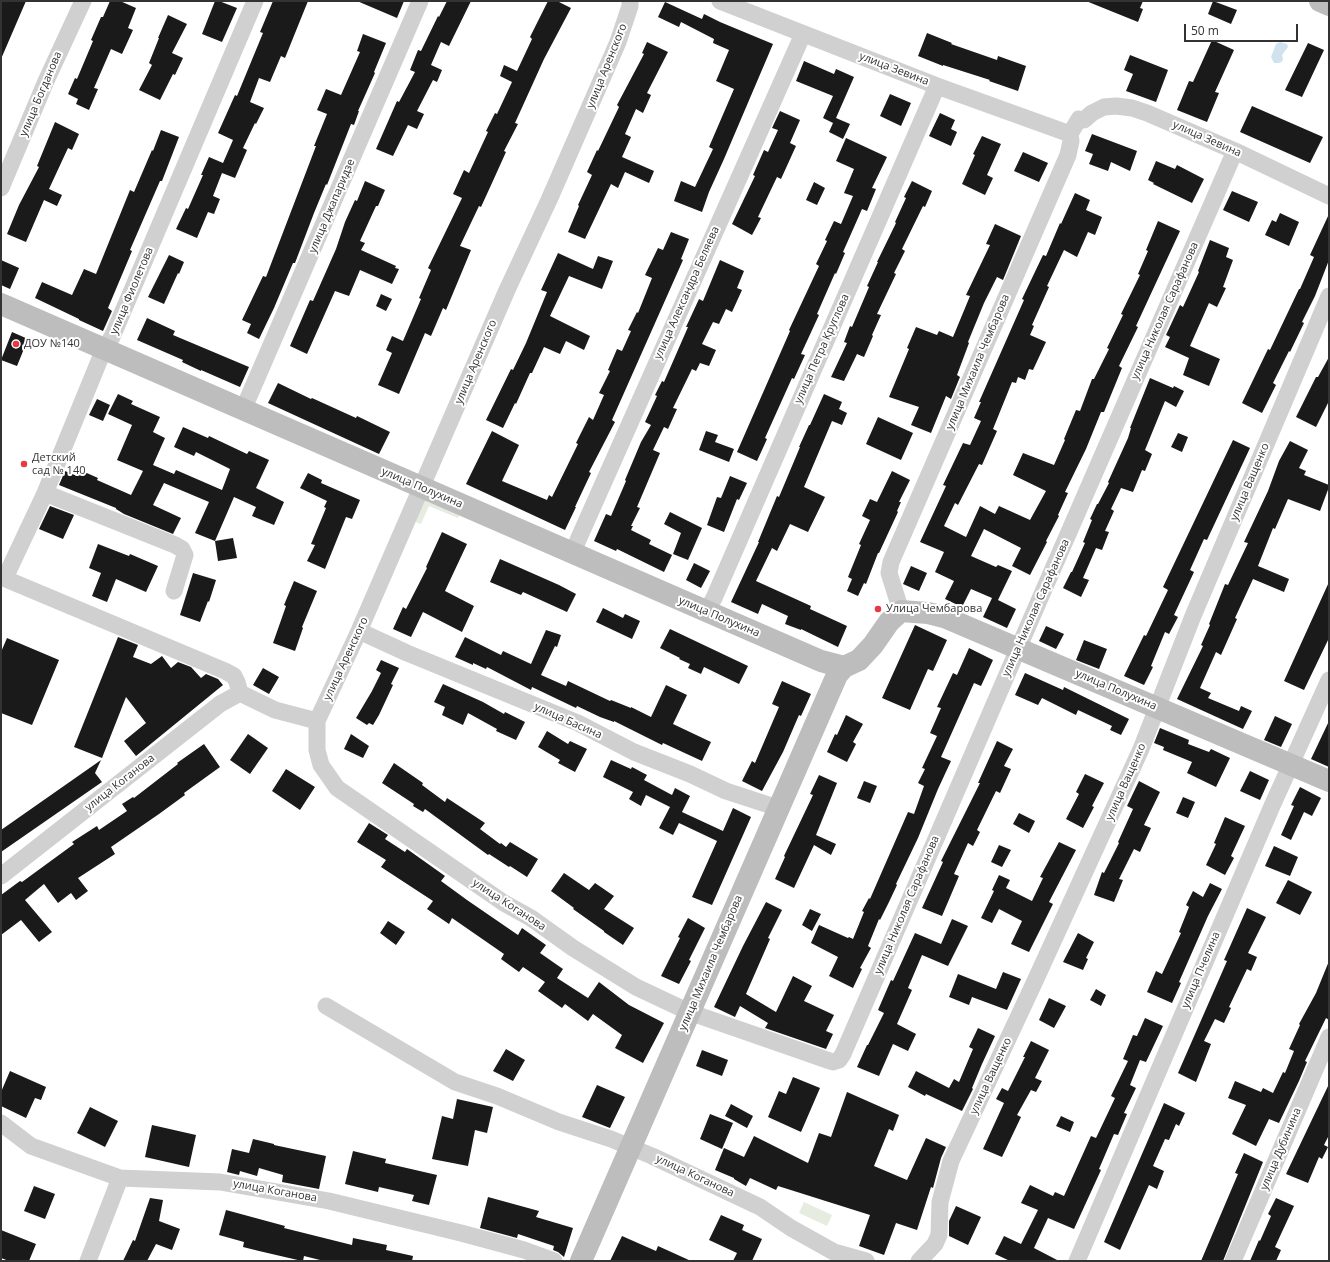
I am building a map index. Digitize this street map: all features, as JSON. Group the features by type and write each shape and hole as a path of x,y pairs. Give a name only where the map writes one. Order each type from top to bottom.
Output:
{"main road":[{"path":"1320,1 1329,5"},
{"name":"улица Полухина","path":"1,304 706,612 821,661 844,667"},
{"name":"улица Полухина","path":"901,611 928,613 944,617 1329,781"},
{"path":"844,667 863,656 873,645 889,622 901,611"},
{"name":"улица Михаила Чембарова","path":"581,1261 837,674 844,667"}],"street":[{"name":"улица Богданова","path":"1,188 46,82 83,1"},
{"name":"улица Фиолетова","path":"3,578 45,493 104,350 112,337 255,1"},
{"name":"улица Джапаридзе","path":"243,410 420,1"},
{"name":"улица Аренского","path":"317,721 359,631 507,290 549,200 618,42 630,6 630,1"},
{"name":"улица Зевина","path":"720,1 937,86 1070,134 1079,119 1084,120 1092,113 1104,107 1116,106 1132,108 1235,151 1329,196"},
{"name":"улица Александра Беляева","path":"573,554 802,34"},
{"name":"улица Петра Круглова","path":"706,612 714,598 937,86"},
{"name":"улица Михаила Чембарова","path":"901,611 889,573 891,562 1068,155 1071,141 1070,134"},
{"name":"улица Николая Сарафанова","path":"833,1062 839,1060 843,1054 1235,151"},
{"name":"улица Ващенко","path":"920,1261 935,1244 939,1235 940,1202 951,1161 1140,749 1193,616 1329,296"},
{"path":"45,493 182,549 185,555 174,591"},
{"path":"3,578 225,671 234,676 240,693 275,710 317,721"},
{"name":"улица Басина","path":"359,631 406,653 578,723 634,752 690,774 726,791 778,808"},
{"name":"улица Пчелина","path":"1077,1261 1268,813 1292,765 1329,680"},
{"name":"улица Коганова","path":"1,876 220,704 240,693"},
{"name":"улица Коганова","path":"317,721 317,750 321,765 337,788 504,903 531,918 573,948 636,987 689,1012 833,1062"},
{"name":"улица Коганова","path":"326,1006 456,1082 497,1096 559,1122 611,1139 630,1147 760,1207 791,1228 834,1252 866,1261"},
{"name":"улица Дубинина","path":"1233,1261 1329,1037"},
{"name":"улица Коганова","path":"1,1123 31,1146 120,1178 220,1182 329,1201 461,1233 524,1250 554,1261"},
{"path":"88,1261 120,1178"}],"shaded area":[{"path":"422,498 460,513 458,518 429,506 421,524 413,521"},
{"path":"804,1202 832,1215 827,1226 799,1213"}],"water":[{"path":"1280,42 1287,44 1288,47 1282,55 1283,60 1280,63 1274,63 1271,57 1276,44"}],"building":[{"path":"1,1 26,1 1,59"},
{"path":"110,1 120,1 136,8 128,28 133,30 122,54 111,49 94,88 98,89 89,110 76,104 78,99 68,94 75,78 77,79 93,41 91,40"},
{"path":"215,1 219,1 237,8 222,42 202,34"},
{"path":"273,1 308,1 285,58 281,56 270,82 259,78 250,102 264,108 243,148 247,150 235,178 222,173 213,196 220,199 214,214 208,212 197,238 176,229 186,208 188,209 209,157 223,163 233,140 218,133 235,95 237,96 263,33 260,32"},
{"path":"357,1 404,1 397,18"},
{"path":"447,1 471,1 449,46 441,42 431,65 442,70 437,82 433,80 417,111 424,114 417,129 408,125 393,156 376,149 397,101 399,102 415,72 410,70 418,50 421,51"},
{"path":"548,1 557,1 571,8 544,59 515,123 518,124 504,151 506,152 481,207 479,206 460,246 471,250 446,310 443,308 431,336 425,333 399,394 378,385 392,353 386,350 392,336 403,341 421,299 419,298 431,270 428,268 462,198 453,194 464,170 469,173 488,132 486,131 495,113 497,114 512,82 500,76 504,65 517,71 532,39 530,37"},
{"path":"1086,1 1143,1 1140,8 1143,9 1138,22"},
{"path":"1213,1 1237,10 1231,24 1208,14"},
{"path":"665,2 702,19 704,14 773,44 709,192 702,212 674,201 681,181 695,187 713,149 709,147 734,89 716,81 729,50 713,43 714,39 681,22 679,27 658,17"},
{"path":"168,15 187,24 172,53 183,58 160,100 139,90 152,65 149,63"},
{"path":"927,33 952,43 951,44 997,60 998,56 1026,66 1018,91 918,56"},
{"path":"363,34 386,43 374,72 375,73 358,111 354,125 351,124 295,263 293,263 259,339 247,333 251,324 242,320 263,276 266,277 316,146 314,146 327,114 317,110 326,89 341,95 360,52 357,51"},
{"path":"1212,40 1234,50 1215,92 1219,93 1207,122 1177,110 1189,81 1193,82"},
{"path":"647,42 668,52 647,93 651,95 643,113 636,109 625,134 631,137 622,157 654,171 649,183 625,172 618,188 611,184 585,239 568,232 579,206 578,205 592,175 587,172 619,107 617,105 644,54 642,53"},
{"path":"1308,43 1324,50 1302,97 1285,90"},
{"path":"1130,55 1168,70 1156,102 1126,91 1133,74 1124,70"},
{"path":"804,61 834,74 836,69 854,77 836,118 850,124 843,139 829,132 833,123 823,118 833,96 796,81"},
{"path":"890,94 911,103 901,126 880,116"},
{"path":"1252,106 1323,137 1310,163 1240,132"},
{"path":"780,111 800,120 790,143 796,146 781,179 777,177 758,217 761,218 752,235 732,224 755,176 753,175 764,150 768,152 778,130 772,128"},
{"path":"940,113 955,120 951,129 957,132 951,146 929,136"},
{"path":"55,122 79,134 72,150 68,148 49,189 62,195 57,206 44,200 26,242 7,234 19,205 39,167 37,166"},
{"path":"161,130 179,137 162,181 160,181 130,250 132,251 108,308 112,311 103,331 35,298 42,282 72,295 84,269 96,274 130,190 134,192"},
{"path":"1092,134 1137,151 1130,171 1111,162 1108,171 1089,164 1093,154 1085,151"},
{"path":"982,136 1001,144 987,175 993,178 985,195 962,184 975,155 973,154"},
{"path":"846,138 887,157 872,188 876,189 867,211 862,209 843,252 845,253 817,314 819,315 801,354 805,355 794,379 792,378 765,438 767,439 757,461 737,452 790,331 789,330 819,266 816,264 827,241 825,240 834,221 841,224 853,196 844,193 854,169 836,161"},
{"path":"1023,152 1048,163 1039,182 1014,171"},
{"path":"1156,161 1175,169 1177,165 1204,179 1192,203 1153,184 1154,183 1148,180"},
{"path":"365,181 385,190 360,241 365,243 361,250 396,266 395,268 399,269 392,284 360,270 349,296 335,291 307,354 290,346 310,300 313,301 336,249 345,222 355,200 357,201"},
{"path":"912,181 932,191 902,249 905,251 877,314 881,315 872,335 873,336 864,357 857,354 844,381 831,377 847,343 844,342 850,326 852,327 869,287 867,286 896,223 895,222 906,198 904,197"},
{"path":"814,182 825,188 817,205 806,200"},
{"path":"1232,191 1258,202 1249,222 1223,210"},
{"path":"1075,193 1090,200 1086,210 1102,217 1095,235 1088,232 1077,257 1064,250 1047,286 1049,287 1032,325 1034,326 1030,335 1046,342 1033,370 1029,369 1025,380 1018,377 1016,383 1012,382 993,429 997,431 982,465 979,464 958,505 955,503 944,526 966,537 980,506 995,514 999,506 1030,520 1046,491 1013,475 1023,453 1054,465 1076,410 1080,411 1092,379 1094,379 1109,349 1107,348 1123,315 1121,314 1140,275 1138,274 1148,251 1146,250 1158,221 1180,231 1136,326 1138,327 1119,366 1122,368 1104,412 1101,412 1086,449 1065,492 1068,493 1058,515 1059,516 1030,575 1012,566 1021,548 984,529 971,556 996,567 998,565 1012,571 998,600 1016,609 1007,628 983,617 992,598 971,589 962,607 945,599 954,581 935,572 944,552 920,542 946,486 943,485 963,443 970,445 981,421 974,418 981,402 979,402 1024,300 1022,299 1043,255 1046,256"},
{"path":"1280,213 1299,222 1289,246 1265,235 1272,220 1276,222"},
{"path":"1329,214 1329,260 1315,296 1302,322 1304,323 1273,383 1276,385 1262,413 1242,403 1268,349 1270,350 1300,289 1314,257 1310,255"},
{"path":"995,224 1021,236 1003,280 997,277 984,303 968,342 969,343 957,375 960,377 951,399 946,396 931,433 911,425 919,407 889,397 909,349 907,348 916,327 937,335 939,331 953,337 970,296 966,295 990,245 986,244"},
{"path":"671,232 689,239 681,259 683,260 612,420 615,422 589,472 591,473 565,530 466,484 492,431 519,445 502,481 547,500 549,495 552,497 578,444 576,443 589,417 593,420 604,395 599,393 610,371 608,370 617,349 622,351 631,331 628,330 637,312 638,313 652,278 645,275 658,248 663,250"},
{"path":"1210,240 1229,248 1226,257 1233,260 1223,287 1226,288 1217,307 1209,303 1190,346 1220,359 1209,386 1183,375 1189,358 1165,347 1170,337 1166,335 1180,305 1183,307 1199,272 1198,271"},
{"path":"558,253 593,269 598,256 613,261 602,289 569,276 550,316 590,336 584,350 566,341 560,354 544,347 503,428 486,420 511,369 513,370 526,343 547,292 541,290"},
{"path":"169,255 184,262 164,304 148,297"},
{"path":"1,260 19,268 10,289 1,285"},
{"path":"720,260 744,271 737,288 742,290 732,312 726,309 719,324 713,322 702,344 716,350 709,366 700,363 696,371 692,369 673,408 677,409 668,429 664,427 653,450 660,453 637,507 640,508 631,526 633,526 631,530 651,540 649,544 672,555 664,572 617,549 616,551 594,541 606,514 611,516 641,442 651,425 645,422 657,396 655,395 662,381 664,382 699,299 703,301"},
{"path":"381,294 392,299 386,311 376,306"},
{"path":"147,318 175,331 173,335 249,367 240,387 201,371 182,362 183,360 137,340"},
{"name":"ДОУ №140","path":"12,332 28,339 17,366 1,360"},
{"path":"1329,357 1329,401 1316,427 1296,417 1316,377 1318,377"},
{"path":"1150,378 1184,391 1176,407 1165,401 1145,450 1152,454 1145,471 1142,470 1133,492 1121,488 1111,509 1114,511 1105,531 1109,532 1102,550 1096,548 1083,578 1089,580 1081,597 1063,588 1085,543 1083,542 1092,520 1090,519 1109,483 1108,482 1128,438 1130,428"},
{"path":"278,383 356,418 357,416 390,432 379,454 268,403"},
{"path":"118,394 133,401 131,404 160,417 153,432 165,438 153,465 174,474 176,470 222,490 230,469 196,452 194,456 174,447 183,427 208,438 209,436 247,454 249,451 269,460 256,488 284,502 274,525 252,516 256,507 234,497 215,541 195,533 209,502 164,483 153,505 181,518 173,534 124,514 116,508 59,485 65,471 77,476 80,470 98,478 97,480 131,495 143,471 117,460 132,425 108,414"},
{"path":"824,394 842,402 839,409 847,413 842,425 832,421 804,487 825,497 808,532 790,524 777,551 772,548 756,581 811,606 810,609 847,626 838,647 801,629 785,624 788,616 762,604 758,614 731,602 759,542 777,496 779,497 799,447"},
{"path":"97,399 110,405 103,421 89,415"},
{"path":"878,417 913,433 901,460 866,444"},
{"path":"706,431 718,435 715,442 734,449 729,462 699,450"},
{"path":"1178,433 1188,437 1182,452 1171,447"},
{"path":"1233,440 1250,448 1207,540 1204,539 1190,570 1194,572 1174,615 1178,617 1169,634 1165,632 1151,666 1153,667 1144,685 1124,676 1144,635 1146,636 1168,590 1163,587"},
{"path":"1290,441 1308,450 1299,468 1306,471 1304,475 1329,485 1329,487 1320,511 1288,499 1275,529 1273,528 1258,566 1289,579 1284,592 1253,579 1235,618 1237,619 1221,655 1216,652 1200,688 1211,693 1208,698 1239,711 1241,706 1252,711 1243,729 1177,699 1203,646 1201,645 1225,584 1228,585 1248,543 1244,542 1268,491 1279,461"},
{"path":"892,471 910,480 899,502 901,502 897,511 898,512 878,553 866,584 864,583 858,596 847,591 852,579 848,577 861,545 859,544 870,520 862,516 870,499 877,502"},
{"path":"308,473 322,480 321,483 360,500 352,519 346,517 325,569 307,561 315,545 311,544 326,508 324,507 327,501 300,488"},
{"path":"730,476 747,483 739,500 737,499 724,532 707,525 717,497 721,498"},
{"path":"50,506 74,515 63,539 39,529"},
{"path":"670,512 702,528 688,560 673,554 681,533 664,524"},
{"path":"442,532 467,544 445,591 474,606 462,632 423,612 411,637 393,629 403,607 406,609 427,568 426,567"},
{"path":"233,538 237,558 218,561 215,541"},
{"path":"98,544 129,556 130,554 158,566 146,592 116,579 107,602 92,596 101,573 89,568"},
{"path":"500,559 576,594 567,612 523,592 521,595 490,582"},
{"path":"694,563 710,571 701,588 686,580"},
{"path":"911,566 927,573 919,591 903,584"},
{"path":"193,573 216,580 209,602 208,601 200,622 180,615"},
{"path":"294,581 317,591 302,627 303,628 295,651 273,643 286,606 284,605"},
{"path":"1329,582 1329,638 1304,690 1284,681"},
{"path":"603,608 623,618 625,614 640,621 632,639 596,622"},
{"path":"915,625 947,640 933,671 928,669 910,710 882,698"},
{"path":"1046,626 1064,634 1056,649 1039,641"},
{"path":"670,629 748,666 739,684 704,667 701,674 688,668 690,664 660,648"},
{"path":"546,630 561,635 557,647 555,646 541,675 566,686 568,681 610,701 611,700 631,707 651,717 666,685 687,695 673,724 711,742 702,761 663,743 662,745 614,721 600,717 577,706 576,708 532,687 531,690 487,667 486,669 473,663 473,665 455,657 465,637 501,655 503,651 531,664"},
{"path":"118,637 138,645 133,657 151,664 162,656 171,668 178,662 191,667 201,678 206,674 218,679 223,685 136,756 124,741 146,723 126,697 102,758 74,747"},
{"path":"7,638 59,660 32,725 1,713 1,652"},
{"path":"1084,640 1107,649 1099,669 1076,660"},
{"path":"969,648 993,660 981,686 974,683 941,757 951,761 918,838 896,884 897,885 880,920 879,919 868,946 871,948 860,968 862,969 853,988 829,976 838,957 811,943 819,925 853,939 864,912 862,911 869,898 870,899 908,812 914,814 924,786 918,783 925,769 922,768 937,736 930,733 941,708 937,707 953,673 957,675"},
{"path":"381,660 399,668 379,715 373,725 369,723 367,725 356,718 381,673 376,670"},
{"path":"263,668 279,677 269,694 253,685"},
{"path":"1025,673 1063,690 1064,687 1129,719 1121,735 1110,730 1112,726 1078,710 1076,715 1042,698 1038,705 1015,695"},
{"path":"782,681 811,694 801,716 799,715 783,752 762,791 742,781 752,761 755,763 779,707 772,704"},
{"path":"443,684 483,702 504,714 505,712 525,722 516,740 496,731 497,729 468,713 463,725 442,715 445,707 434,702"},
{"path":"846,715 863,724 853,742 856,744 847,762 827,752"},
{"path":"1275,716 1292,724 1281,747 1264,740"},
{"path":"1329,721 1329,767 1311,759"},
{"path":"1160,728 1189,740 1188,744 1209,752 1211,749 1230,758 1216,787 1187,773 1192,762 1163,750 1164,747 1154,743"},
{"path":"547,731 568,744 570,741 587,749 575,772 558,763 560,760 538,747"},
{"path":"248,734 268,748 250,774 230,760"},
{"path":"351,734 369,746 363,758 344,749"},
{"path":"997,741 1013,749 1004,766 1011,769 1000,793 996,791 977,830 980,832 973,846 968,843 954,874 959,876 942,916 922,908 943,862 941,861 980,783 978,783"},
{"path":"204,744 220,767 184,793 185,795 111,847 115,854 78,878 88,891 76,900 71,893 58,903 44,884 25,900 52,932 39,942 21,920 1,935 1,895 20,881 22,882 74,844 72,842 97,826 99,830 127,811 122,804 133,797 134,798 178,764 177,763"},
{"path":"101,760 95,773 102,782 1,852 1,830"},
{"path":"611,760 631,769 632,767 647,775 644,780 672,795 675,788 690,796 682,812 723,831 733,808 751,817 712,905 692,897 717,841 679,823 673,835 659,828 670,807 646,795 641,806 629,799 633,792 603,777"},
{"path":"394,763 423,783 422,785 445,802 447,798 485,823 480,829 500,844 501,843 506,847 510,842 538,859 527,877 489,854 488,855 425,809 423,812 413,806 414,804 382,783"},
{"path":"286,769 315,787 300,810 272,791"},
{"path":"1250,771 1269,780 1260,800 1240,791"},
{"path":"1085,774 1104,783 1083,828 1066,819 1079,794 1076,792"},
{"path":"819,775 837,783 816,835 836,844 831,855 814,845 794,888 775,879 785,857 784,856 813,795 810,794"},
{"path":"864,781 877,786 870,803 857,798"},
{"path":"1139,781 1160,792 1144,825 1151,828 1140,852 1134,849 1119,879 1123,880 1114,902 1094,895 1102,872 1104,873 1119,843 1118,842 1133,809 1127,806"},
{"path":"1300,787 1321,798 1312,816 1304,812 1291,840 1281,835 1294,806 1291,805"},
{"path":"1183,797 1195,802 1188,818 1176,813"},
{"path":"1019,813 1035,821 1029,833 1013,824"},
{"path":"1225,817 1245,826 1231,856 1234,858 1225,875 1206,865 1216,844 1214,843"},
{"path":"369,823 388,835 385,839 405,852 407,849 445,876 441,881 467,900 518,935 522,928 546,945 540,953 563,969 557,978 588,998 599,982 629,1005 664,1023 643,1063 615,1048 622,1035 593,1014 588,1021 565,1004 562,1008 538,991 545,982 523,967 519,972 501,959 504,954 452,918 449,924 427,909 433,901 381,867 386,860 357,842"},
{"path":"1059,842 1076,850 1049,902 1053,904 1029,952 1011,944 1022,921 999,909 992,923 981,918 994,891 992,890 999,875 1010,880 1006,888 1032,901 1043,878 1040,877"},
{"path":"999,845 1011,850 1002,867 991,862"},
{"path":"1274,846 1298,857 1290,876 1265,866"},
{"path":"564,873 589,890 595,883 614,896 604,909 634,928 623,945 573,909 574,908 551,891"},
{"path":"1288,880 1312,892 1300,915 1276,903"},
{"path":"1210,883 1222,889 1208,916 1179,982 1181,983 1172,1003 1147,992 1156,971 1162,974 1181,933 1179,932 1189,907 1186,905 1193,891 1203,897"},
{"path":"766,902 782,910 768,938 770,939 746,994 776,1012 793,976 812,986 804,1001 834,1015 826,1031 833,1034 826,1049 765,1028 768,1023 740,1006 735,1017 714,1007"},
{"path":"1247,908 1266,917 1248,953 1257,957 1251,971 1247,969 1229,1007 1231,1008 1224,1023 1215,1019 1204,1041 1211,1044 1196,1082 1178,1073 1227,961 1224,960"},
{"path":"810,909 821,914 812,931 802,925"},
{"path":"688,918 705,928 679,984 661,976"},
{"path":"952,919 968,926 948,966 922,955 908,988 912,990 897,1024 916,1034 908,1051 893,1044 879,1076 857,1067 884,1013 878,1010 891,980 893,981 915,933 941,944"},
{"path":"388,921 405,932 396,945 380,933"},
{"path":"1078,933 1094,942 1086,958 1088,959 1083,970 1063,962"},
{"path":"1329,961 1329,1020 1326,1018 1305,1061 1307,1062 1279,1123 1269,1119 1256,1146 1232,1134 1246,1105 1228,1098 1235,1081 1261,1092 1263,1088 1273,1093 1283,1072 1285,1073 1294,1051 1289,1049 1300,1025 1299,1024 1316,993"},
{"path":"1003,972 1021,979 1007,1010 972,997 969,1005 949,997 958,974 996,989"},
{"path":"1096,989 1106,995 1101,1006 1090,1000"},
{"path":"1049,998 1066,1006 1054,1028 1039,1020"},
{"path":"1145,1018 1163,1026 1146,1062 1140,1060 1130,1085 1136,1088 1124,1113 1127,1114 1118,1135 1114,1134 1099,1169 1101,1170 1074,1229 1048,1218 1034,1248 1059,1261 1010,1261 995,1254 1004,1236 1021,1244 1038,1210 1021,1203 1030,1185 1053,1196 1055,1192 1064,1196 1091,1136 1096,1138 1115,1098 1111,1096 1128,1061 1123,1059 1133,1035 1137,1036"},
{"path":"978,1028 995,1036 972,1088 973,1089 962,1111 926,1094 925,1096 908,1087 916,1071 949,1088 954,1079 959,1082 973,1049 969,1047"},
{"path":"1031,1041 1049,1050 1035,1078 1042,1081 1036,1092 1031,1090 1017,1115 1021,1117 1002,1157 983,1149 1004,1103 996,1099 1002,1088 1008,1091 1025,1057 1023,1057"},
{"path":"506,1049 525,1060 513,1081 493,1071"},
{"path":"702,1050 728,1060 722,1076 696,1066"},
{"path":"10,1071 46,1087 41,1100 35,1098 26,1118 1,1106 1,1092"},
{"path":"793,1077 820,1088 801,1132 768,1117 779,1091 786,1094"},
{"path":"1329,1084 1329,1135 1324,1145 1328,1147 1322,1159 1319,1157 1308,1183 1286,1174"},
{"path":"597,1085 625,1097 610,1128 582,1117"},
{"path":"847,1092 899,1115 893,1131 889,1129 874,1166 907,1180 926,1138 946,1147 941,1158 933,1188 931,1187 917,1230 896,1223 884,1255 859,1246 870,1215 778,1186 776,1190 750,1178 746,1186 734,1178 715,1170 724,1148 744,1157 754,1136 808,1163 819,1133 831,1137"},
{"path":"457,1099 493,1107 487,1133 475,1130 468,1166 432,1159 442,1116 453,1119"},
{"path":"1164,1103 1185,1113 1179,1126 1176,1124 1169,1140 1165,1139 1153,1166 1164,1171 1157,1189 1149,1185 1120,1250 1104,1242"},
{"path":"731,1104 753,1116 747,1128 725,1116"},
{"path":"90,1107 118,1121 105,1147 77,1133"},
{"path":"710,1114 733,1123 722,1149 700,1139"},
{"path":"1061,1116 1074,1122 1070,1132 1056,1126"},
{"path":"152,1125 196,1135 189,1167 145,1157"},
{"path":"253,1139 326,1156 319,1189 282,1182 283,1175 259,1168 257,1176 240,1171 239,1175 227,1172 232,1149 249,1153"},
{"path":"353,1151 386,1159 385,1163 437,1175 429,1205 412,1201 414,1195 379,1187 378,1192 345,1184"},
{"path":"1244,1153 1263,1162 1223,1261 1201,1261 1238,1174 1235,1173"},
{"path":"34,1186 55,1194 45,1219 24,1211"},
{"path":"488,1197 539,1211 536,1217 573,1228 564,1257 553,1250 554,1246 518,1234 517,1238 480,1228"},
{"path":"150,1198 163,1200 159,1221 180,1229 172,1250 156,1244 147,1261 123,1261 133,1240 135,1241"},
{"path":"1276,1198 1294,1206 1275,1247 1281,1250 1276,1261 1250,1261 1271,1216 1268,1214"},
{"path":"956,1206 981,1217 968,1245 949,1236 949,1221"},
{"path":"226,1210 285,1226 284,1228 352,1245 353,1238 387,1245 386,1250 413,1256 412,1261 324,1261 304,1256 302,1261 243,1247 244,1242 219,1235"},
{"path":"721,1215 744,1225 742,1230 762,1239 752,1261 733,1261 737,1253 709,1240"},
{"path":"1,1230 36,1244 29,1261 9,1261 1,1258"},
{"path":"622,1236 656,1251 658,1246 691,1261 610,1261"}],"place":[{"name":"ДОУ №140","path":"16,344"},
{"name":"Детский сад № 140","path":"24,464"},
{"name":"Улица Чембарова","path":"878,609"}]}
